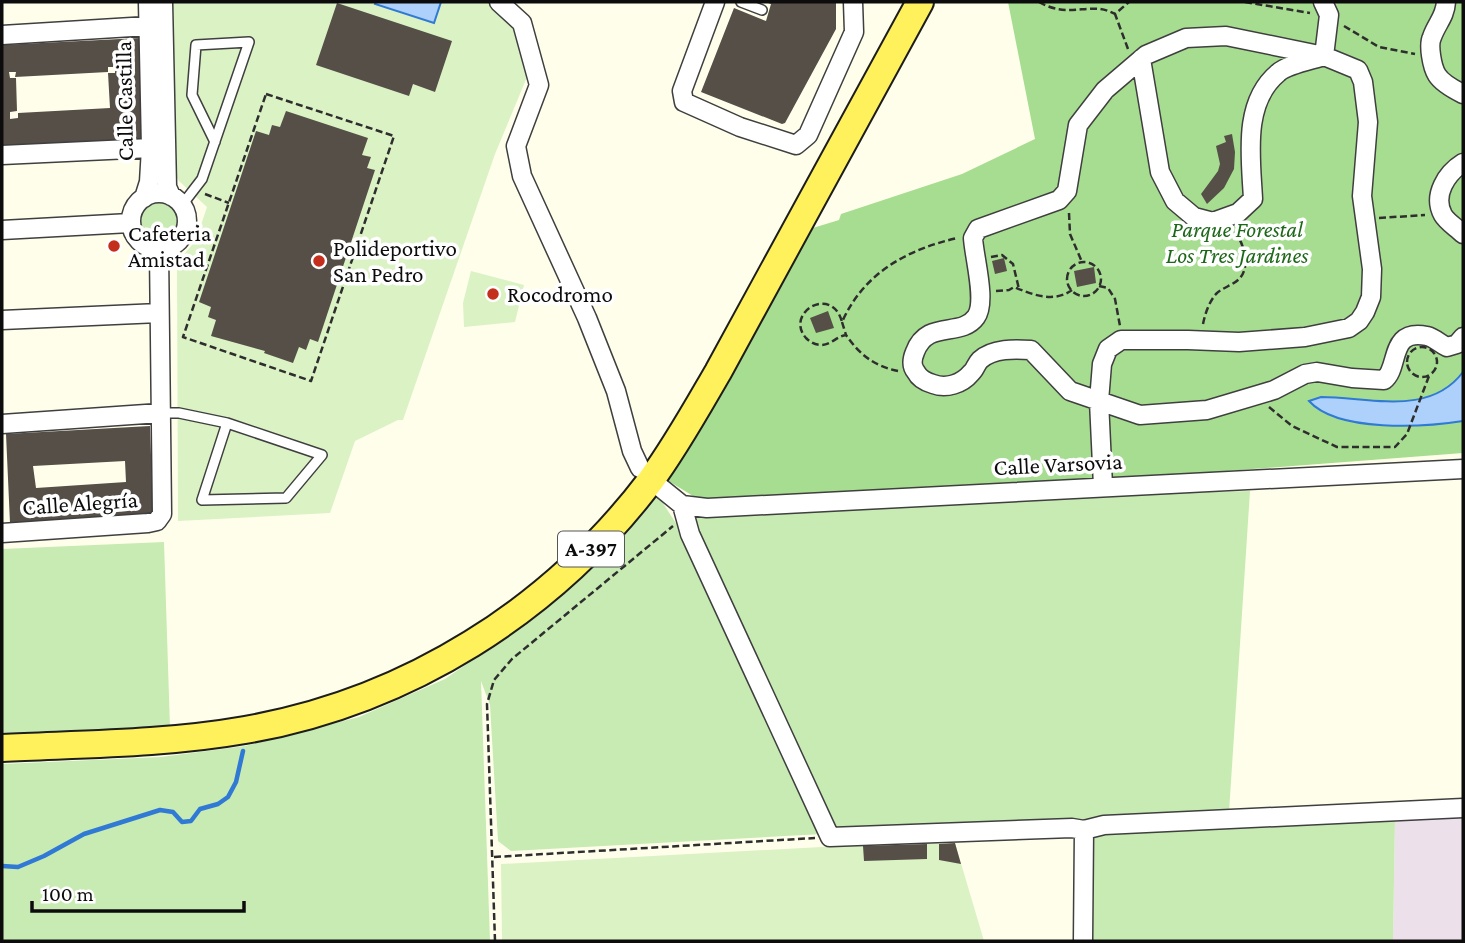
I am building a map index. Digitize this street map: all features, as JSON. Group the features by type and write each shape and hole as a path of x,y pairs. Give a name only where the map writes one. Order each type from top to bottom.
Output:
{"main road":[{"name":"A-397","path":"2,748 200,737 290,720 363,697 431,669 474,644 539,596 573,568 611,529 652,479 718,372 920,2"}],"street":[{"name":"Calle Castilla","path":"144,198 149,182 150,148 148,2"},
{"path":"163,2 167,187 179,204 187,221 181,239 159,250 140,241 133,233 130,223 132,214 144,198 159,192 179,204"},
{"path":"499,2 522,23 539,85 516,146 522,176 587,318 616,391 632,451 640,468"},
{"path":"715,2 682,90 684,102 740,127 796,145 808,135 854,32 853,2"},
{"path":"1323,2 1329,15 1324,56"},
{"path":"1446,2 1445,15 1430,39 1432,57 1437,75 1463,94"},
{"path":"2,35 148,26"},
{"path":"1103,486 1099,401 1102,364 1108,349 1125,341 1239,342 1304,337 1349,328 1359,321 1371,297 1372,269 1362,196 1368,137 1363,82 1358,69 1324,56 1226,36 1186,38 1138,62 1105,90 1078,125 1067,191 1062,197 1045,207 978,229 974,236 974,254 980,282 981,307 975,319 928,334 918,345 912,359 913,369 925,381 936,386 950,386 962,382 973,372 980,360 993,353 1012,348 1031,350 1070,391 1099,401 1140,415 1207,410 1274,390 1305,373 1384,380 1391,373 1395,350 1406,339 1427,337 1447,347 1457,344 1463,337"},
{"path":"1138,62 1160,172 1175,201 1194,217 1213,222 1238,214 1252,199 1250,148 1254,119 1262,93 1279,72 1324,56"},
{"path":"2,155 150,148"},
{"path":"1463,163 1451,170 1440,197 1444,217 1463,234"},
{"path":"2,230 130,223"},
{"path":"2,424 160,413 159,250"},
{"path":"2,320 159,313"},
{"name":"Calle Alegría","path":"2,533 148,523 160,518 163,502 160,413"},
{"name":"Calle Varsovia","path":"683,512 707,508 1103,486 1463,469"},
{"path":"661,488 683,512 700,557 830,838 1072,828 1084,830 1104,825 1463,808"},
{"path":"1083,941 1084,830"}],"lane":[{"path":"741,2 762,10"},
{"path":"179,204 202,179 215,142 249,42 196,45 192,95 215,142"},
{"path":"160,413 179,413 227,423 322,455 286,498 202,500 227,423"}],"path":[{"path":"1039,2 1047,7 1064,10 1092,5 1107,7 1115,14 1138,62"},
{"path":"1115,14 1129,2"},
{"path":"266,93 394,136 311,381 183,337 229,203 266,93"},
{"path":"179,204 202,193 229,203"},
{"path":"1062,197 1069,210 1070,234 1082,262"},
{"path":"1365,218 1422,216 1441,208"},
{"path":"1199,340 1216,294 1241,277 1244,269 1243,247 1237,233 1223,219"},
{"path":"842,322 850,305 870,280 886,267 939,244 974,236"},
{"path":"1019,289 1013,264 1002,255 997,254 985,262 980,282 995,291 1014,287 1019,289 1035,295 1047,297 1059,296 1072,290"},
{"path":"1089,262 1098,269 1100,286 1089,295 1080,295 1072,290 1067,279 1069,271 1075,264 1089,262"},
{"path":"1100,286 1108,288 1115,299 1125,341"},
{"path":"846,335 829,344 815,344 804,336 802,317 811,306 824,303 836,310 846,335 860,354 874,363 897,370 913,369"},
{"path":"1259,395 1265,404 1292,426 1337,447 1395,447 1407,434 1429,376 1436,367 1435,355 1426,348 1415,349 1407,358 1408,369 1417,377 1429,376"},
{"path":"495,941 487,704 494,680 512,659 683,512"},
{"path":"494,857 830,838"}],"shaded area":[{"path":"1463,814 1463,941 1393,941 1395,820"}],"green space":[{"name":"Polideportivo San Pedro","path":"173,2 496,2 511,15 528,67 527,77 495,154 403,420 355,441 330,513 178,521 177,263 196,240 207,207 175,174"},
{"name":"Parque Forestal Los Tres Jardines","path":"1008,2 1463,2 1463,453 896,496 698,499 662,477 803,231 839,220 841,214 962,174 1035,139"},
{"path":"158,201 172,207 178,221 172,235 158,241 144,235 138,221 144,207"},
{"name":"Rocodromo","path":"471,271 524,285 515,322 464,327 463,303"},
{"path":"1250,491 1229,812 511,851 498,841 490,705 481,681 490,941 2,941 2,764 161,757 245,746 359,717 445,679 474,659 604,552 657,494 679,528 695,513 1093,495"},
{"path":"164,542 170,728 2,737 2,549"},
{"path":"1395,820 1393,941 1089,941 1088,839 1100,832"},
{"path":"955,843 984,941 502,941 501,864 840,846"}],"water":[{"path":"441,2 434,23 375,4"},
{"path":"1463,372 1463,421 1405,426 1360,423 1322,411 1309,401 1321,397 1378,401 1416,400 1449,386"}],"building":[{"path":"765,2 836,2 836,29 785,123 782,124 701,92 734,8 766,21 771,4"},
{"path":"337,3 452,41 435,92 413,84 409,96 316,65"},
{"path":"140,38 145,139 2,147 2,45","holes":["108,67 115,67 115,73 108,73 110,108 18,113 18,118 10,119 10,112 17,111 16,78 10,78 9,72 16,72 15,77 108,72"]},
{"path":"286,111 368,138 362,155 371,157 367,168 375,170 318,342 310,339 306,350 299,347 293,363 264,353 265,351 211,336 216,320 208,317 211,307 199,302 256,131 269,135 272,125 280,127"},
{"path":"1232,134 1234,169 1224,188 1207,204 1201,194 1218,171 1220,164 1216,146 1226,142 1224,136"},
{"path":"1004,258 1007,271 995,274 992,261"},
{"path":"1094,267 1096,283 1077,287 1074,271"},
{"path":"828,311 834,328 816,333 810,318"},
{"path":"150,426 153,515 10,523 6,434","holes":["125,461 126,482 36,488 33,466"]},
{"path":"955,843 961,864 939,860 939,844"},
{"path":"927,844 927,859 864,861 863,846"}],"waterway":[{"path":"2,866 18,867 84,834 160,810 173,812 182,822 191,821 200,809 218,804 228,797 236,782 243,751"}],"place":[{"name":"Cafeteria Amistad","path":"114,246"},
{"name":"Polideportivo San Pedro","path":"319,261"},
{"name":"Rocodromo","path":"493,294"}]}
